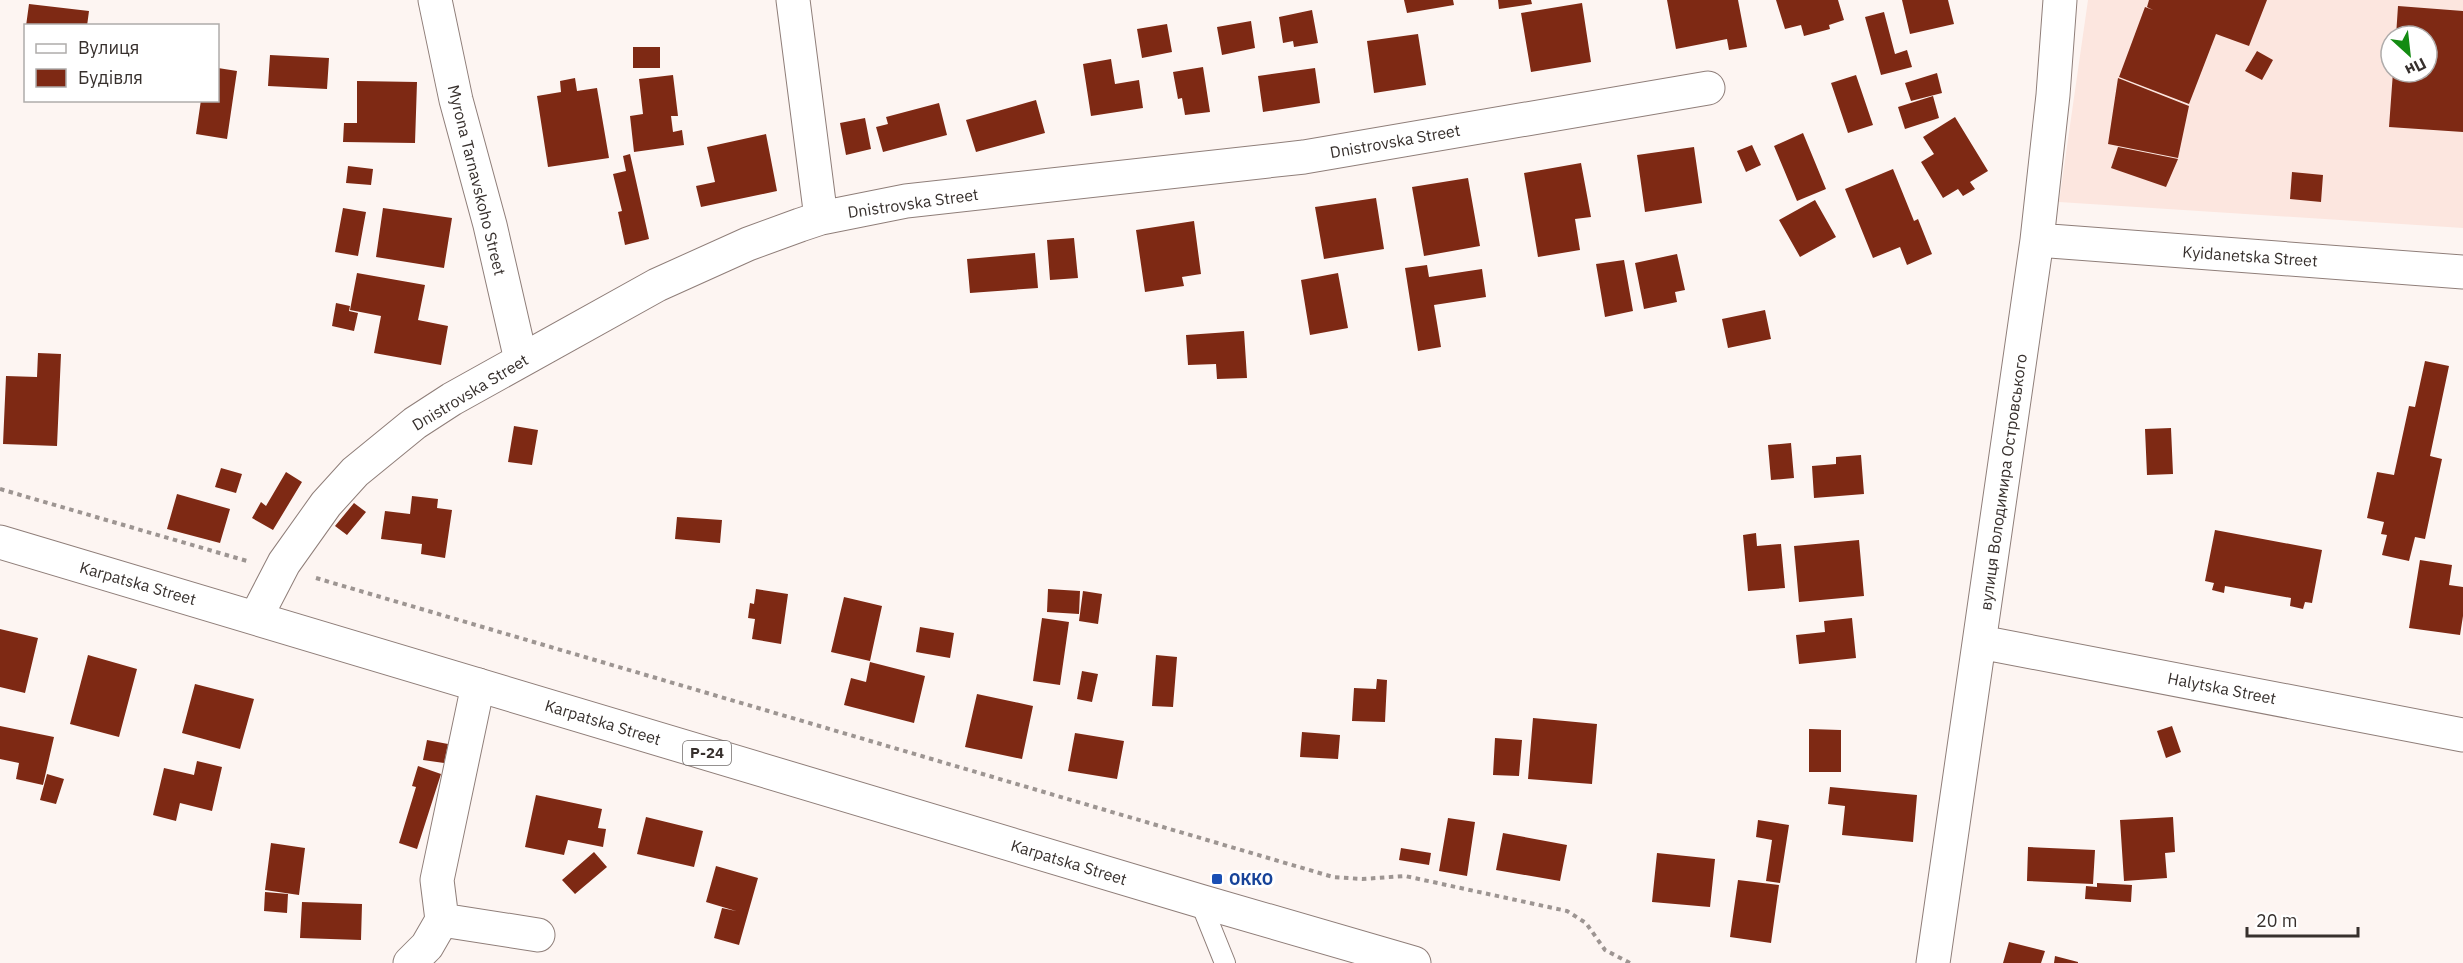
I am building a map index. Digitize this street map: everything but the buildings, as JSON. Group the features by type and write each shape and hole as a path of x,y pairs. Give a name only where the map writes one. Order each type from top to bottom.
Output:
{"street":[{"name":"Myrona Tarnavskoho Street","path":"435,0 456,100 490,225 521,360"},
{"path":"793,0 821,218"},
{"name":"вулиця Володимира Островського","path":"1933,963 2037,240 2055,74 2060,0"},
{"name":"Dnistrovska Street","path":"256,617 280,571 312,522 355,472 415,423 452,399 657,285 748,244 821,218 906,201 1304,157 1708,88"},
{"name":"Kyidanetska Street","path":"2037,240 2463,272"},
{"name":"Karpatska Street","path":"0,542 1414,963"},
{"name":"Halytska Street","path":"1980,642 2463,735"},
{"path":"410,963 427,946 442,920 437,880 478,685"},
{"path":"442,920 538,935"}],"lane":[{"path":"1200,901 1225,963"}],"path":[{"path":"0,489 280,571 318,579 1333,877 1362,879 1405,876 1567,911 1586,923 1605,950 1630,963"}],"shaded area":[{"path":"2088,0 2463,0 2463,228 2059,202"}],"place":[{"name":"ОККО","path":"1217,879"}]}
